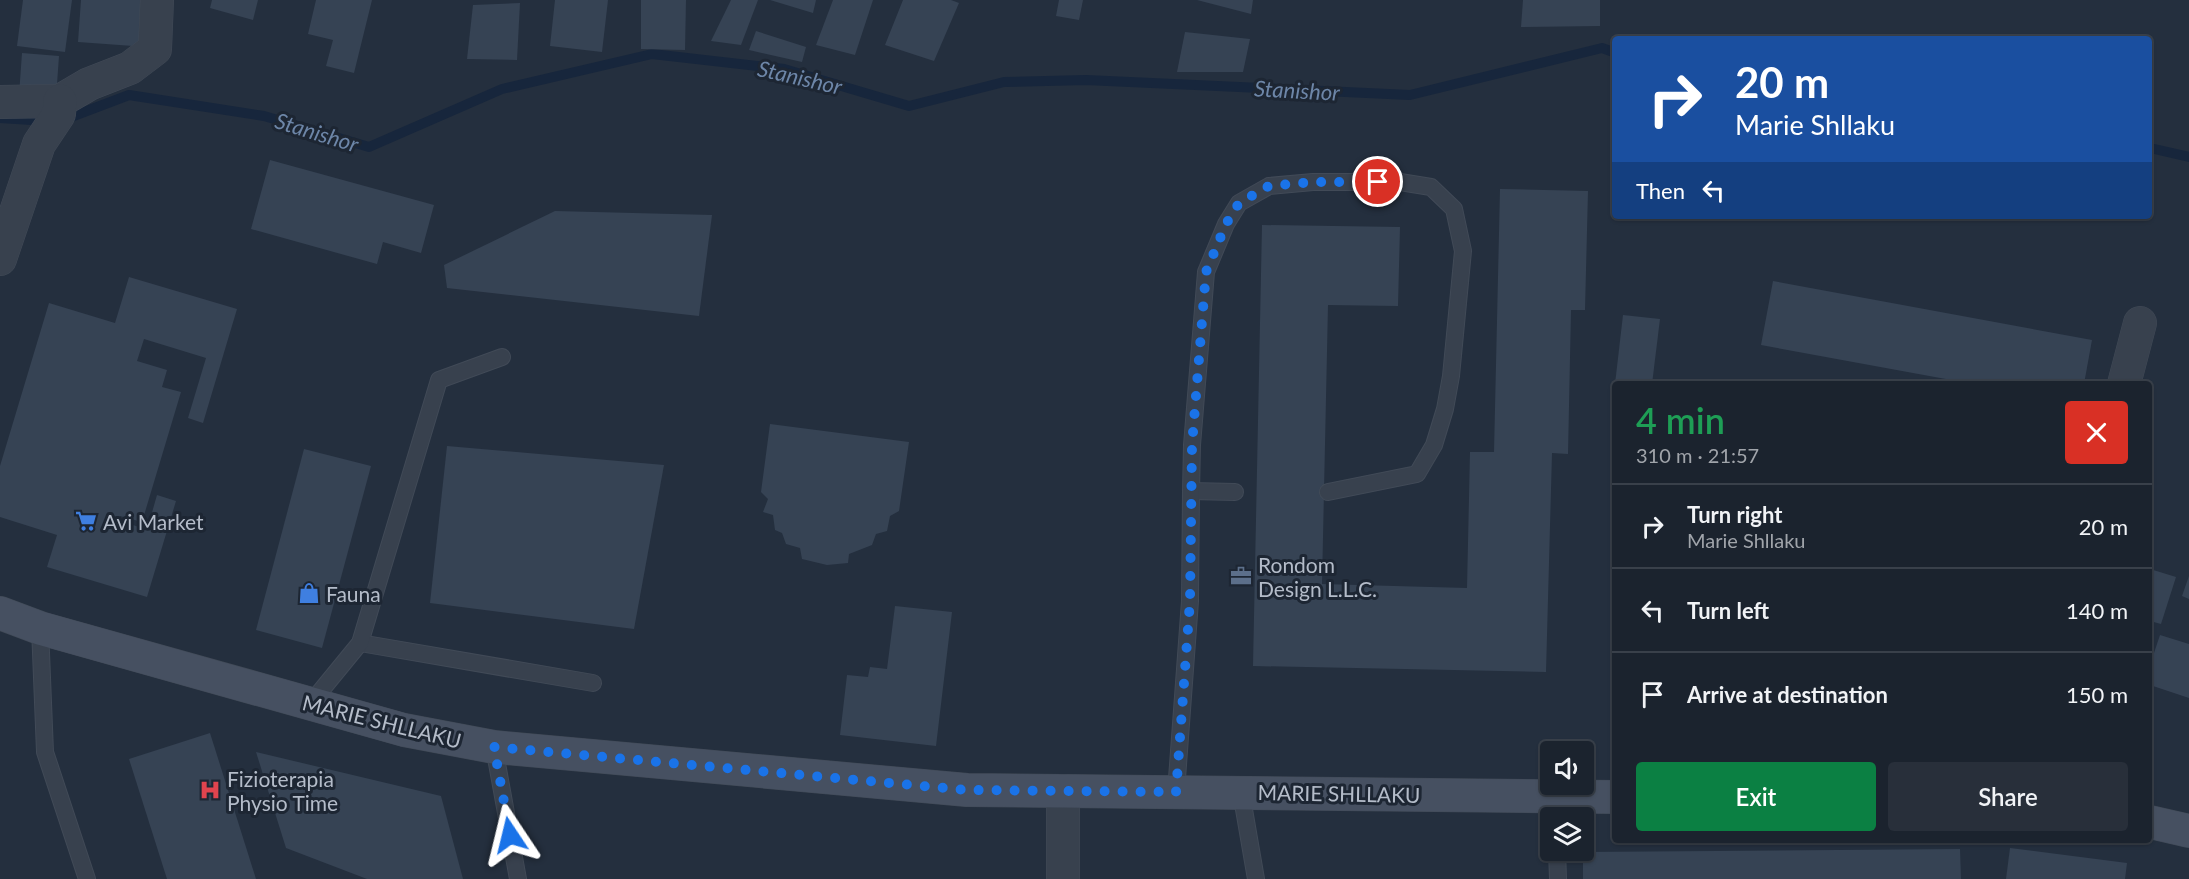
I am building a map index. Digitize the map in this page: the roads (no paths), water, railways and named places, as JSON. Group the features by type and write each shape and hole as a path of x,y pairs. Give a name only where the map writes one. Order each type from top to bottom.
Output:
{"street":[{"path":"0,259 39,144 60,107 89,84 130,68 155,49 157,0"},
{"path":"0,102 60,107"},
{"path":"2125,381 2139,323"},
{"name":"MARIE SHLLAKU","path":"0,613 40,628 404,730 494,747 967,790 1241,792 1556,807 1612,798"},
{"path":"1062,879 1063,791"},
{"path":"2152,822 2189,831"}],"lane":[{"path":"1176,792 1190,601 1191,491 1206,272 1226,224 1239,203 1269,186 1355,181 1401,182 1431,187 1454,208 1463,251 1451,376 1434,445 1417,474 1328,492"},
{"path":"310,704 360,643 438,380 502,357"},
{"path":"1191,491 1235,492"},
{"path":"40,628 45,752 87,879"},
{"path":"360,643 593,683"},
{"path":"494,747 518,879"},
{"path":"1241,792 1256,879"},
{"path":"1557,861 1558,879"}],"waterway":[{"name":"Stanishor","path":"63,120 129,95 264,116 369,147 502,89 652,54 784,69 909,106 1004,82 1086,80 1410,95 1602,48 1612,52"},
{"name":"Stanishor","path":"0,118 48,121"},
{"name":"Stanishor","path":"2152,148 2189,157"}],"place":[{"name":"Avi Market","path":"86,521"},
{"name":"Rondom Design L.L.C.","path":"1241,576"},
{"name":"Fauna","path":"309,593"},
{"name":"Fizioterapia Physio Time","path":"210,790"}]}
